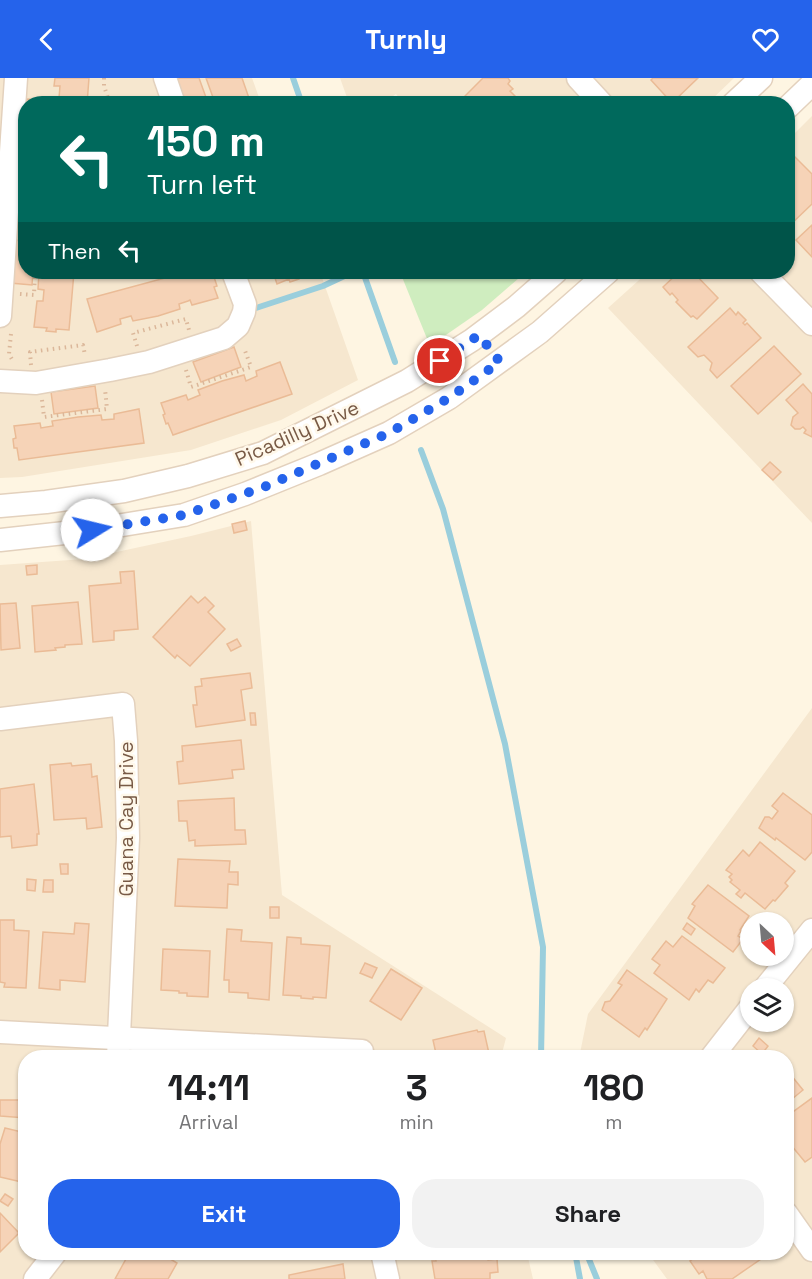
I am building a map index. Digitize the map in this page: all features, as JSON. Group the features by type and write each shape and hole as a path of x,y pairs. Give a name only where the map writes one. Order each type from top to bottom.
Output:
{"street":[{"path":"6,320 16,78"},
{"path":"165,78 171,96"},
{"path":"578,78 595,96"},
{"path":"741,96 760,78"},
{"path":"795,100 812,84"},
{"path":"0,381 36,383 110,370 149,362 224,338 238,326 244,312 244,304 235,279"},
{"name":"Picadilly Drive","path":"0,506 124,491 188,476 263,453 406,381 479,335 548,279"},
{"name":"Picadilly Drive","path":"0,540 92,530 184,515 245,494 389,433 449,398 500,362 540,332 600,279"},
{"path":"768,279 812,324"},
{"path":"479,335 500,362"},
{"name":"Guana Cay Drive","path":"0,719 123,704 128,838 119,1048"},
{"path":"773,978 812,930"},
{"path":"717,1050 740,1021"},
{"path":"0,1032 119,1048 200,1050"},
{"path":"794,1225 812,1250"},
{"path":"35,1279 50,1260"},
{"path":"384,1260 388,1279"}],"path":[{"path":"104,78 107,96"},
{"path":"13,294 34,295 35,279"},
{"path":"138,350 133,333 186,319 190,334"},
{"path":"6,320 9,354 16,364"},
{"path":"185,366 191,387 251,367 243,343"},
{"path":"26,369 31,370 30,352 83,345 86,361"},
{"path":"42,396 44,417 107,409 105,388"}],"shaded area":[{"path":"0,78 252,78 258,96 18,96 18,279 322,279 358,380 281,420 191,450 22,477 0,478"},
{"path":"340,78 734,78 715,96 398,96 396,94 393,96 346,96"},
{"path":"812,116 812,523 608,308 640,279 795,279 795,133"},
{"path":"251,521 282,895 506,1038 503,1050 18,1050 18,1260 529,1260 533,1279 0,1279 0,565 84,559"},
{"path":"812,708 812,1279 667,1279 653,1260 794,1260 794,1050 581,1050 588,1014"}],"green space":[{"path":"403,279 518,279 482,310 430,346"}],"building":[{"path":"55,78 89,78 88,96 59,96 60,86 54,86"},
{"path":"175,78 199,78 205,96 181,96"},
{"path":"206,78 242,78 248,96 212,96"},
{"path":"483,78 508,78 510,81 508,84 513,89 510,91 515,96 465,96"},
{"path":"653,78 698,78 679,96 666,96 651,80"},
{"path":"795,157 812,174 812,204 795,220"},
{"path":"812,225 812,257 796,240"},
{"path":"13,240 18,240 18,279 32,279 32,285 10,283"},
{"path":"39,279 73,279 69,330 56,329 56,332 46,331 47,328 34,327 37,301 43,301 44,290 38,289"},
{"path":"161,279 215,279 217,286 214,287 218,298 192,305 190,300 179,304 180,309 158,316 133,321 131,316 120,319 121,324 97,332 87,299"},
{"path":"275,279 289,279 277,284"},
{"path":"672,279 700,279 718,298 697,319 691,317 676,302 678,300 672,293 670,295 663,287"},
{"path":"730,308 736,315 738,312 746,320 743,323 745,325 747,323 761,338 717,378 710,370 712,363 704,355 698,357 688,347"},
{"path":"774,346 801,374 758,414 731,386"},
{"path":"234,347 241,367 201,382 193,362"},
{"path":"280,362 292,394 173,435 168,423 166,424 161,403 186,395 188,400 200,395 198,390 244,375 246,381 257,376 256,371"},
{"path":"803,384 812,394 812,437 804,433 806,430 803,427 795,429 791,425 793,417 798,413 786,400"},
{"path":"95,386 98,408 54,414 51,392"},
{"path":"139,409 144,443 19,460 17,448 14,448 13,439 16,438 14,426 40,423 41,428 53,426 52,421 101,415 102,420 114,419 114,414"},
{"path":"770,462 781,472 773,480 762,470"},
{"path":"245,521 247,530 234,533 232,524"},
{"path":"37,565 37,574 27,575 26,566"},
{"path":"134,571 138,629 114,631 114,640 93,642 89,586 121,583 120,572"},
{"path":"191,596 198,603 205,597 214,606 208,612 225,629 190,666 177,655 175,658 153,637"},
{"path":"78,602 82,644 65,645 65,647 55,648 56,650 35,652 32,606"},
{"path":"16,603 20,648 1,650 0,604"},
{"path":"237,639 241,646 231,651 227,644"},
{"path":"250,673 252,688 241,690 245,720 196,727 193,705 197,705 195,687 202,686 201,679"},
{"path":"250,713 255,713 256,725 251,725"},
{"path":"241,740 244,769 232,770 233,778 179,784 177,762 183,761 182,746"},
{"path":"71,763 72,766 91,764 92,777 97,776 102,827 87,829 86,818 54,820 50,765"},
{"path":"34,784 39,834 37,834 37,845 12,848 11,836 0,837 0,789"},
{"path":"783,793 812,815 812,852 805,860 759,828 765,817 772,819 778,811 772,806"},
{"path":"234,798 235,830 245,830 246,844 195,846 195,840 189,841 187,821 179,821 178,801"},
{"path":"760,842 795,871 785,883 788,886 765,909 745,893 741,898 736,894 740,890 730,882 732,880 729,877 732,874 726,870 743,850 749,856"},
{"path":"178,859 230,861 229,872 238,872 238,885 228,884 227,908 175,906"},
{"path":"60,864 68,864 68,874 61,874"},
{"path":"27,879 36,880 35,891 27,890"},
{"path":"44,880 53,880 53,892 43,892"},
{"path":"708,885 744,912 740,912 738,936 740,943 733,952 688,918 695,906 692,904"},
{"path":"270,907 279,907 279,918 270,918"},
{"path":"0,920 14,920 14,930 29,931 26,988 4,987 5,983 0,982"},
{"path":"75,923 89,924 85,982 60,980 60,990 39,988 43,932 74,934"},
{"path":"687,923 695,929 691,935 683,929"},
{"path":"227,929 242,930 241,941 272,943 269,1000 248,998 248,993 229,992 229,980 224,980"},
{"path":"682,936 725,968 713,983 708,980 699,992 696,989 689,1000 654,973 660,965 652,959 666,941 673,947"},
{"path":"287,937 301,938 301,944 330,946 326,998 313,997 313,999 283,995"},
{"path":"163,949 210,951 208,997 187,996 187,993 179,993 179,991 161,990"},
{"path":"365,963 377,968 372,978 360,973"},
{"path":"391,969 422,988 401,1020 370,1001"},
{"path":"627,970 667,999 647,1030 645,1028 639,1037 602,1010 605,1002 610,1001 622,985 618,983"},
{"path":"477,1030 478,1032 484,1031 488,1050 435,1050 433,1040"},
{"path":"759,1038 768,1046 765,1050 758,1050 753,1046"},
{"path":"794,1079 803,1090 794,1097"},
{"path":"812,1098 812,1157 805,1162 794,1149 794,1111"},
{"path":"0,1100 18,1100 18,1117 0,1116"},
{"path":"5,1128 18,1131 18,1181 0,1177 0,1144"},
{"path":"5,1194 13,1199 8,1206 0,1201"},
{"path":"0,1213 18,1234 0,1252"},
{"path":"125,1260 172,1260 177,1263 168,1279 115,1279"},
{"path":"497,1260 498,1272 490,1273 490,1279 435,1279 432,1261"},
{"path":"760,1260 732,1279 707,1279 703,1271 699,1274 690,1261"},
{"path":"343,1264 345,1279 289,1279 289,1275"}],"waterway":[{"path":"293,78 299,96"},
{"path":"256,308 338,279"},
{"path":"365,279 395,362"},
{"path":"421,450 443,509 505,744 543,947 541,1050"},
{"path":"576,1260 580,1279"},
{"path":"589,1260 597,1279"}],"route":[{"path":"92,530 184,515 264,487 389,433 449,398 500,362 479,335 440,361"}]}
